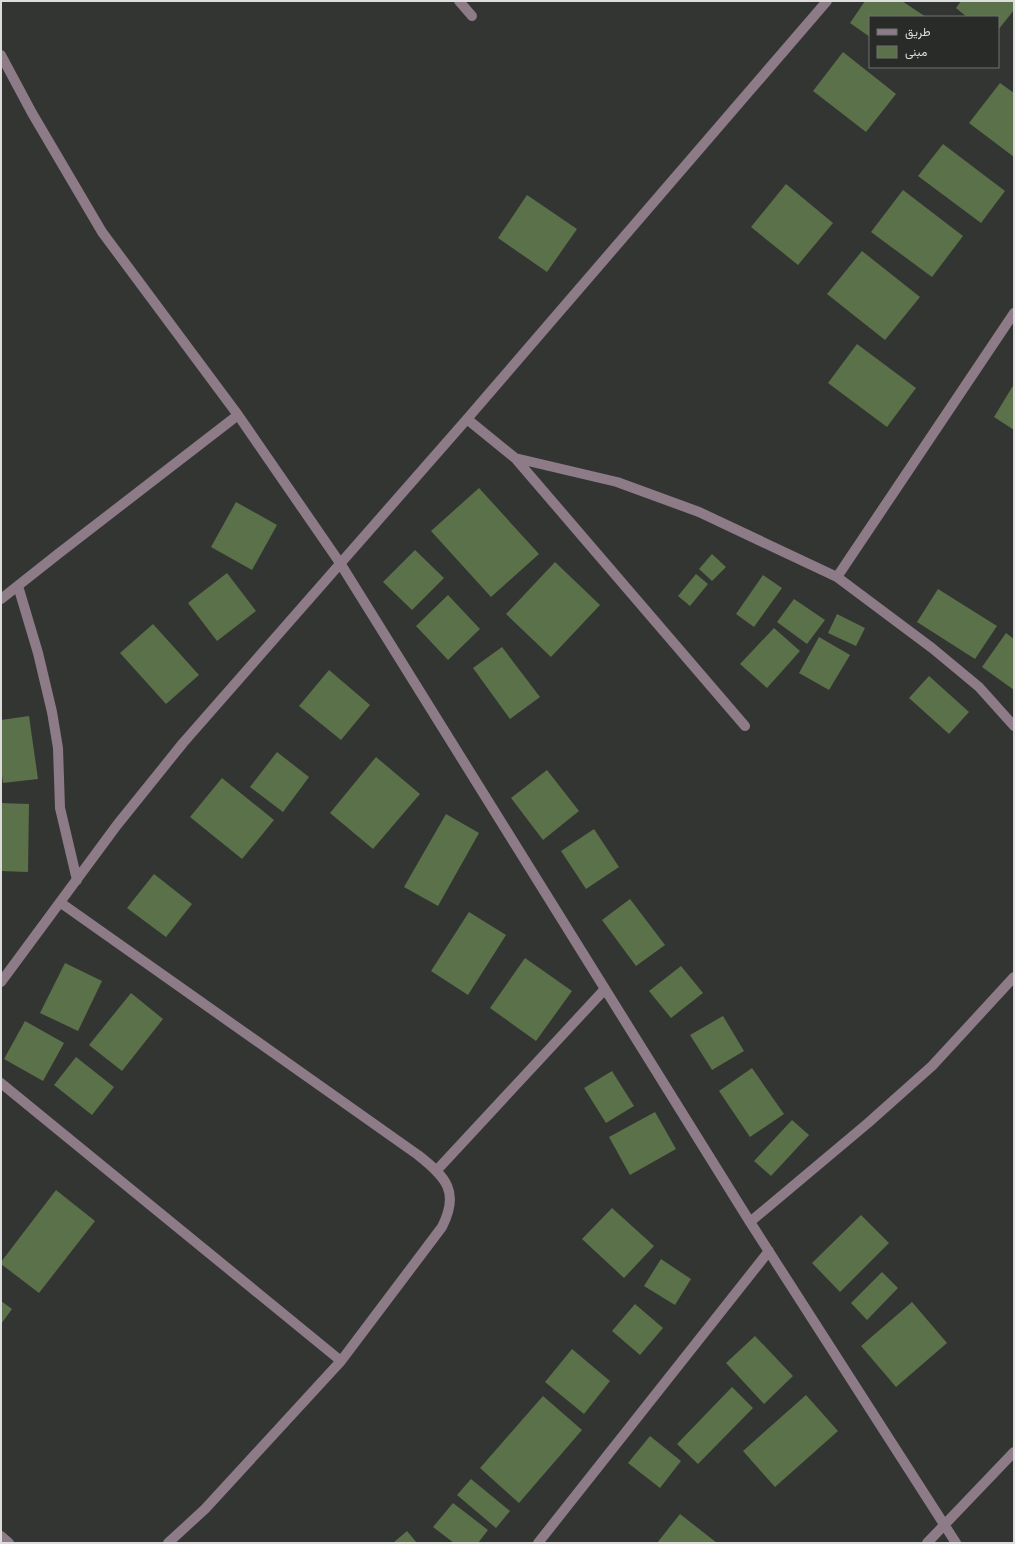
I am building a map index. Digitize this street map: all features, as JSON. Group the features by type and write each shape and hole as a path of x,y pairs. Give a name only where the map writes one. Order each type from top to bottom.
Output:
{"street":[{"path":"460,1 472,16"},
{"path":"1,982 61,903 117,825 183,743 467,419 827,1"},
{"path":"1,55 32,113 102,232 238,415 340,563 750,1222 956,1543"},
{"path":"837,577 1014,313"},
{"path":"1,599 238,415"},
{"path":"467,419 515,458 745,726"},
{"path":"515,458 617,482 699,512 837,577 932,648 979,687 1014,726"},
{"path":"18,586 38,653 52,712 58,748 60,808 77,880"},
{"path":"61,903 418,1155 436,1170 449,1188 451,1202 448,1214 442,1227 341,1360 205,1509 168,1543"},
{"path":"750,1222 868,1123 932,1066 1014,977"},
{"path":"436,1170 605,989"},
{"path":"1,1084 341,1360"},
{"path":"538,1543 769,1251"},
{"path":"927,1543 944,1523 1014,1452"},
{"path":"1,1536 9,1543"}],"building":[{"path":"865,1 902,1 924,16 869,16 869,36 850,23"},
{"path":"961,1 1014,1 1014,10 999,29 999,16 966,16 956,8"},
{"path":"843,52 896,94 866,132 813,91"},
{"path":"1000,83 1014,93 1014,157 969,123"},
{"path":"943,144 1005,191 981,223 918,176"},
{"path":"786,184 833,223 798,265 751,227"},
{"path":"903,190 963,236 932,277 871,232"},
{"path":"527,195 577,229 547,272 498,238"},
{"path":"862,251 920,297 885,340 827,294"},
{"path":"857,344 916,388 887,427 828,383"},
{"path":"1014,384 1014,430 994,417"},
{"path":"479,488 539,554 491,597 431,531"},
{"path":"236,502 277,525 252,570 211,547"},
{"path":"415,550 444,578 412,610 383,582"},
{"path":"712,554 726,567 712,581 699,569"},
{"path":"555,562 600,605 551,657 506,614"},
{"path":"227,573 256,611 217,641 188,603"},
{"path":"696,574 708,584 690,606 678,596"},
{"path":"763,575 782,588 754,627 736,614"},
{"path":"938,589 997,626 975,659 917,622"},
{"path":"448,595 480,629 448,660 416,626"},
{"path":"794,599 825,620 807,644 777,622"},
{"path":"837,614 865,628 856,646 828,633"},
{"path":"153,624 199,675 166,704 120,653"},
{"path":"774,628 800,651 767,688 740,664"},
{"path":"1006,633 1014,639 1014,690 982,667"},
{"path":"819,637 850,655 829,690 799,673"},
{"path":"502,647 540,697 510,719 473,668"},
{"path":"329,670 370,705 341,740 299,706"},
{"path":"929,676 969,712 949,734 909,698"},
{"path":"29,716 38,779 3,783 1,768 1,720"},
{"path":"277,752 309,777 283,812 250,787"},
{"path":"376,757 420,794 373,849 330,813"},
{"path":"547,770 579,811 543,840 511,798"},
{"path":"222,778 274,820 242,859 190,817"},
{"path":"1,803 29,804 28,872 1,871"},
{"path":"446,814 479,833 438,906 404,887"},
{"path":"594,829 619,867 586,889 561,851"},
{"path":"154,874 192,904 166,937 127,908"},
{"path":"630,899 665,945 636,966 602,920"},
{"path":"469,912 506,935 468,995 431,971"},
{"path":"525,958 572,991 536,1041 490,1008"},
{"path":"65,963 102,981 78,1031 40,1013"},
{"path":"681,966 703,993 671,1018 649,991"},
{"path":"131,993 163,1019 122,1071 89,1045"},
{"path":"723,1016 744,1051 712,1070 690,1035"},
{"path":"25,1021 64,1043 43,1081 4,1059"},
{"path":"76,1057 114,1087 92,1115 54,1085"},
{"path":"752,1068 784,1114 750,1137 719,1091"},
{"path":"612,1071 634,1106 606,1123 584,1088"},
{"path":"655,1112 676,1149 630,1175 609,1137"},
{"path":"792,1120 809,1135 771,1176 754,1161"},
{"path":"56,1190 95,1221 39,1293 1,1264 1,1262"},
{"path":"612,1208 654,1246 624,1278 582,1239"},
{"path":"861,1215 889,1243 840,1292 812,1263"},
{"path":"661,1259 691,1279 675,1305 644,1286"},
{"path":"882,1272 898,1288 867,1320 851,1303"},
{"path":"1,1301 12,1309 1,1324"},
{"path":"912,1302 947,1343 896,1387 861,1346"},
{"path":"635,1304 663,1328 640,1355 612,1331"},
{"path":"755,1336 793,1376 764,1404 726,1363"},
{"path":"572,1349 610,1381 584,1414 545,1382"},
{"path":"732,1387 753,1408 698,1464 677,1444"},
{"path":"806,1395 838,1431 775,1487 743,1451"},
{"path":"543,1396 582,1430 519,1503 480,1468"},
{"path":"650,1436 681,1461 660,1488 628,1463"},
{"path":"471,1479 510,1511 496,1528 457,1495"},
{"path":"453,1503 488,1530 478,1543 454,1543 433,1527"},
{"path":"680,1514 717,1543 657,1543"},
{"path":"407,1531 417,1543 393,1543"}]}
